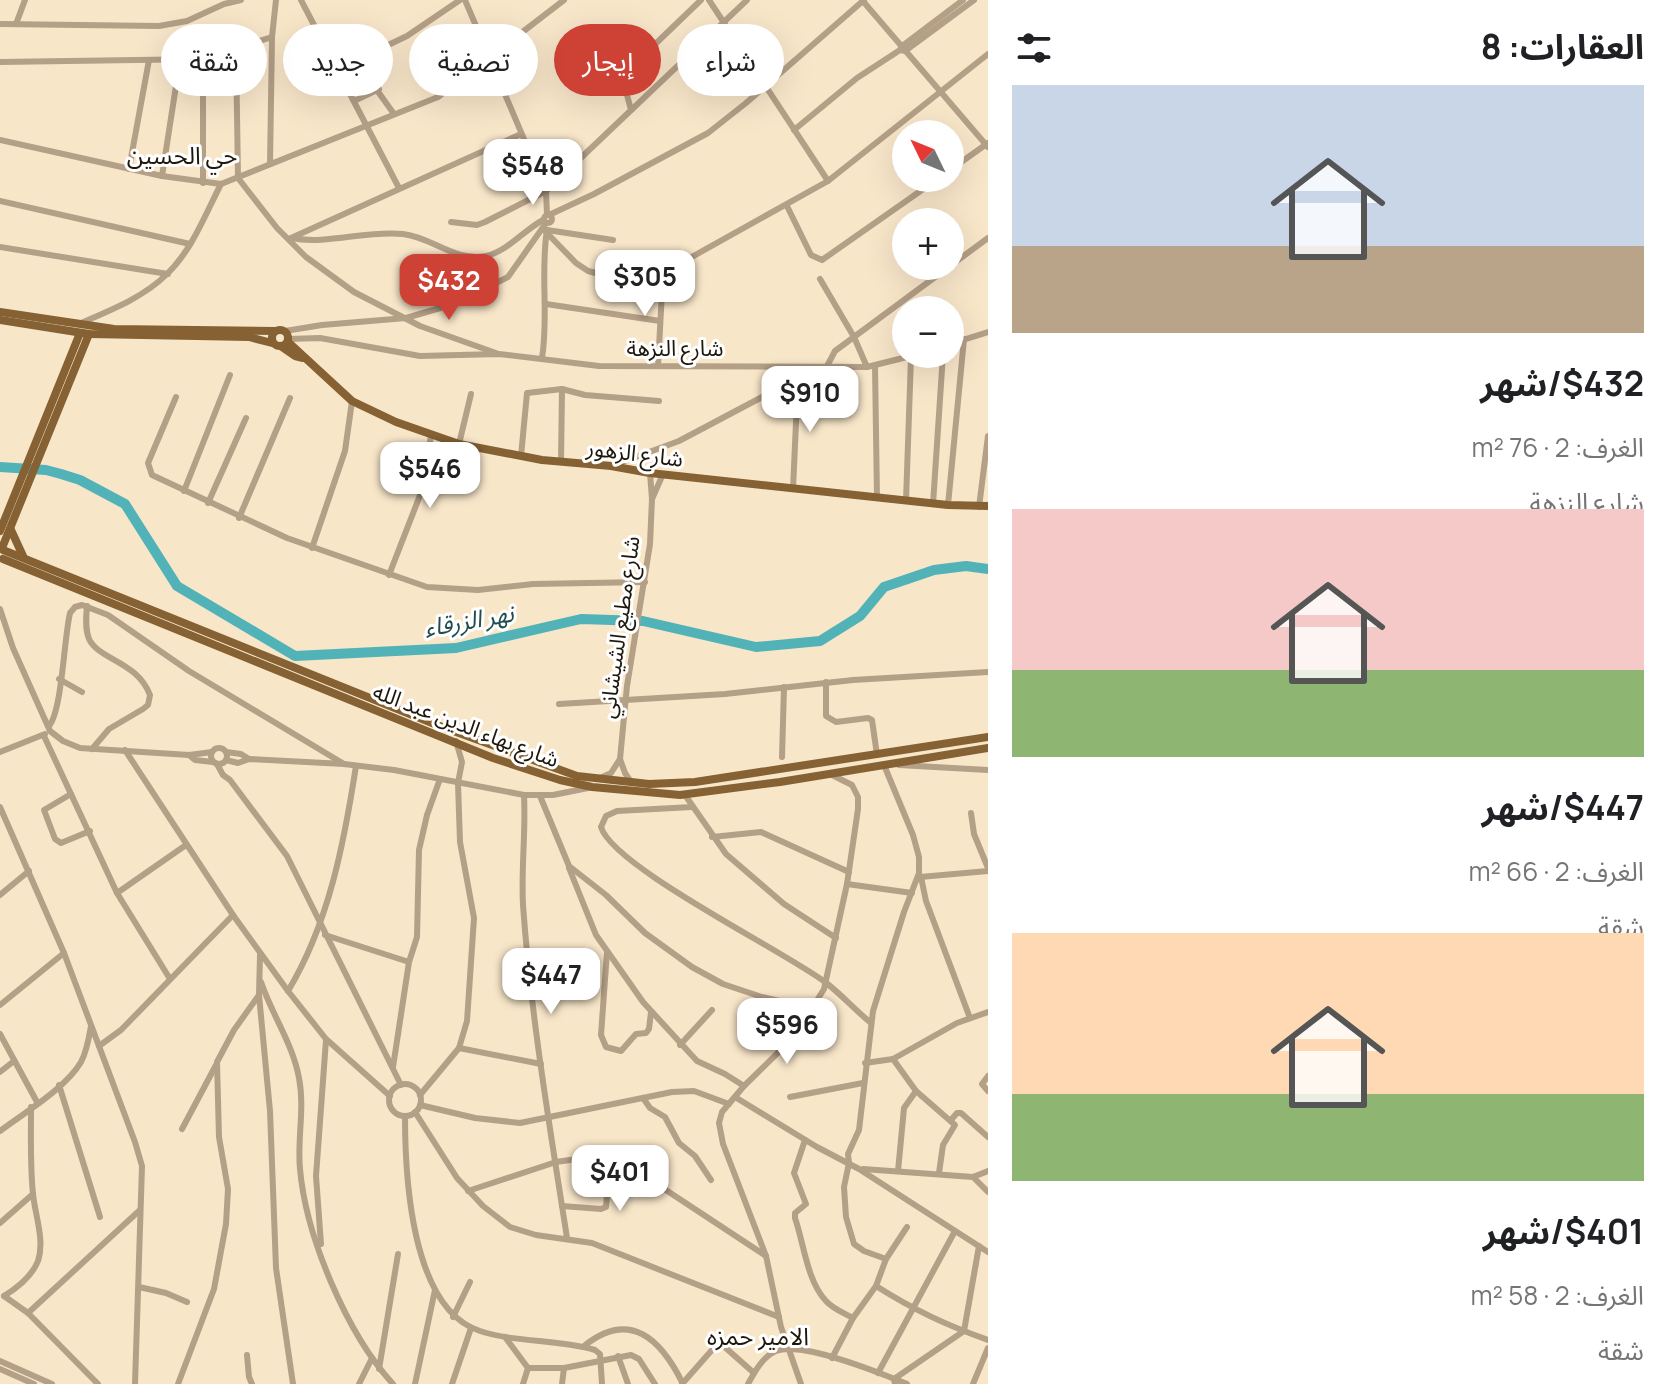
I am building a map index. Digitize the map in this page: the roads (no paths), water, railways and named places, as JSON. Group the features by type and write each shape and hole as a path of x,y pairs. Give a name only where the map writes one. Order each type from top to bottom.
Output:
{"main road":[{"path":"4,316 84,332 114,329 282,339"},
{"path":"4,316 69,331 282,339"},
{"path":"84,332 114,329"},
{"path":"0,531 18,498 84,332"},
{"path":"54,407 84,332"},
{"name":"شارع الزهور","path":"282,339 352,401 396,422 459,444 521,456 650,473 933,504 984,506"},
{"path":"1,554 11,530 18,498"},
{"path":"11,530 24,556"},
{"name":"شارع بهاء الدين عبد الله","path":"1,554 24,556 533,771 593,783 685,795 988,748"},
{"name":"شارع بهاء الدين عبد الله","path":"1,554 114,604 436,729 593,783 668,784 741,776 988,737"},
{"path":"741,776 741,787"}],"street":[{"path":"16,24 25,0"},
{"path":"0,24 172,25 241,0"},
{"path":"270,164 272,37 276,0"},
{"path":"301,0 399,188"},
{"path":"393,43 462,0 473,24"},
{"path":"533,24 564,0"},
{"path":"631,110 622,76 701,0"},
{"path":"709,0 722,23"},
{"path":"451,222 477,225 546,191 747,0"},
{"path":"784,70 863,0 902,49 987,144 964,160"},
{"path":"902,49 963,0"},
{"path":"794,130 857,78 974,0"},
{"path":"267,39 272,37"},
{"path":"547,222 576,263 588,271 629,277 663,273 828,181 988,54"},
{"path":"129,169 149,60"},
{"path":"0,62 161,60"},
{"path":"162,176 174,96"},
{"path":"203,96 203,183"},
{"path":"237,96 238,178 289,239 330,276 420,326 499,354"},
{"path":"354,101 364,96"},
{"path":"383,96 394,114"},
{"path":"0,140 162,176 221,184 439,96"},
{"path":"505,96 546,191 546,304 542,358"},
{"path":"289,239 404,234 459,256 494,253 594,194 708,133 754,96"},
{"path":"771,96 828,181"},
{"path":"289,239 521,134"},
{"path":"84,332 98,316 137,296 168,274 190,244 221,184"},
{"path":"787,206 810,253 815,259 822,260 919,192"},
{"path":"0,201 190,244"},
{"path":"547,222 613,240"},
{"path":"282,339 322,325 406,318 454,304 508,277 547,222"},
{"path":"964,256 988,238"},
{"path":"0,247 168,274"},
{"path":"658,366 663,273"},
{"path":"820,279 871,367 877,498"},
{"path":"826,368 832,355 931,280"},
{"path":"546,304 660,321"},
{"path":"84,332 98,316"},
{"path":"964,339 988,332"},
{"name":"شارع النزهة","path":"282,339 320,338 420,356 499,354 599,366 826,368 871,367 892,362"},
{"path":"611,466 700,431 811,368"},
{"path":"906,501 911,368"},
{"path":"933,504 942,368"},
{"path":"948,505 961,368"},
{"path":"184,491 230,375"},
{"path":"793,489 798,378"},
{"path":"521,456 525,394 562,389 585,395 659,401"},
{"path":"561,462 562,389"},
{"path":"459,444 471,394"},
{"path":"176,397 148,463 152,475 239,518 312,548 427,587 449,589 576,582 644,585"},
{"path":"239,518 290,398"},
{"path":"312,548 345,451 352,401"},
{"path":"208,503 246,418"},
{"path":"389,575 424,485 431,435"},
{"path":"984,506 988,436"},
{"name":"شارع مطيع الشيشاني","path":"620,759 644,585 652,499 650,473"},
{"name":"شارع مطيع الشيشاني","path":"652,499 663,474"},
{"path":"108,615 114,604"},
{"path":"87,606 87,629 91,642 103,653 128,666 150,695 143,709 109,729 92,749"},
{"path":"0,752 48,731 57,712 70,613 75,607 87,606 108,615 189,671 344,764"},
{"path":"0,609 2,625 48,731 71,794 117,893 170,979"},
{"path":"559,704 988,672"},
{"path":"59,679 82,692"},
{"path":"826,682 826,716 836,722 872,720 877,755"},
{"path":"782,757 784,687"},
{"path":"48,731 74,746 92,749 189,755 221,748 230,780"},
{"path":"420,1095 459,1048 467,1021 474,918 460,842 458,783 462,762 456,741"},
{"path":"125,750 260,955 326,1039 390,1096 391,1107 399,1115 415,1112 420,1105 420,1095 413,1086 401,1085 390,1096"},
{"path":"212,752 223,775 287,856 401,1085"},
{"path":"189,755 195,760 215,763 226,758 238,763 249,759 344,764 540,796 593,783 611,773 620,759"},
{"path":"620,759 631,782"},
{"path":"970,1018 926,901 913,835 886,764 988,770"},
{"path":"288,991 329,896 356,766"},
{"path":"801,1384 779,1317 766,1256 722,1138 720,1119 744,1086 791,1041 814,1009 825,982 847,884 858,797 852,785 829,774"},
{"path":"393,1067 409,962 417,937 419,850 440,779"},
{"path":"71,794 44,810 55,839 61,843 90,831"},
{"path":"524,795 523,901 541,1064 567,1238"},
{"path":"685,795 726,854 784,904 836,938"},
{"path":"540,796 583,908 607,952 651,1012 680,1045 701,1064 744,1086"},
{"path":"0,807 64,953 142,1166 135,1384"},
{"path":"692,807 617,811 606,816 601,827 606,839 668,885 825,982 871,1023"},
{"path":"920,877 988,869 974,834 971,813"},
{"path":"712,837 761,832 849,872"},
{"path":"117,893 186,845"},
{"path":"569,866 606,895 645,933 705,974 743,991 814,1009"},
{"path":"0,895 29,871"},
{"path":"886,1259 860,1249 852,1240 844,1195 849,1150 859,1130 865,1063 880,985 920,877"},
{"path":"847,884 912,893"},
{"path":"99,1046 121,1030 233,915"},
{"path":"325,935 409,962"},
{"path":"607,952 601,1035 606,1047 621,1051 636,1034 645,1034 649,1029 651,1012"},
{"path":"0,1005 64,953"},
{"path":"260,955 259,995 270,1111 277,1281 293,1384"},
{"path":"261,982 298,1072 303,1102 299,1167 313,1233 347,1317 379,1369 393,1384"},
{"path":"182,1129 234,1030 259,995"},
{"path":"680,1045 712,1010"},
{"path":"865,1063 893,1059 970,1018 988,1012"},
{"path":"0,1131 59,1085 83,1059 91,1026"},
{"path":"0,1034 34,1105 33,1194 39,1229 37,1264 17,1288 2,1296 28,1313 98,1384"},
{"path":"321,1252 316,1176 326,1039"},
{"path":"459,1048 541,1064"},
{"path":"893,1059 916,1091 951,1120 955,1127 944,1141 939,1173"},
{"path":"0,1072 14,1061"},
{"path":"178,1384 214,1289 226,1224 228,1189 219,1137 217,1062"},
{"path":"988,1076 982,1084 988,1091"},
{"path":"790,1097 863,1083"},
{"path":"59,1085 100,1217"},
{"path":"420,1105 495,1121 520,1123 690,1091 729,1104"},
{"path":"898,1171 904,1108 916,1091"},
{"path":"735,1097 859,1169 988,1252"},
{"path":"643,1098 650,1108 665,1117 679,1143 695,1156 711,1180"},
{"path":"415,1112 442,1157 468,1191 515,1230 592,1243 779,1317"},
{"path":"951,1120 957,1113 965,1115 988,1137"},
{"path":"405,1116 416,1238 435,1290 453,1317 471,1328 505,1337 584,1346 598,1351 602,1384"},
{"path":"805,1140 794,1176 806,1204 794,1216 821,1294 829,1304 853,1318"},
{"path":"468,1191 556,1162 596,1157 617,1160 766,1256"},
{"path":"562,1206 606,1207 607,1194 596,1157"},
{"path":"859,1169 973,1177 988,1171"},
{"path":"973,1177 988,1192"},
{"path":"0,1223 33,1194"},
{"path":"28,1313 140,1210"},
{"path":"832,1358 853,1318 876,1286 886,1259 907,1227"},
{"path":"878,1373 955,1231"},
{"path":"895,1381 964,1331 979,1246"},
{"path":"379,1369 398,1254"},
{"path":"453,1317 470,1282"},
{"path":"876,1286 914,1310 988,1340"},
{"path":"139,1287 187,1302"},
{"path":"415,1384 435,1290"},
{"path":"452,1384 471,1328"},
{"path":"584,1346 610,1330 635,1331 652,1340 664,1353 682,1384 719,1342 754,1373"},
{"path":"505,1337 528,1368"},
{"path":"973,1384 988,1348"},
{"path":"748,1384 773,1353 788,1349 832,1358 907,1384"},
{"path":"247,1355 252,1384"},
{"path":"618,1356 628,1384"},
{"path":"528,1368 564,1368 600,1359 635,1356 655,1384"},
{"path":"359,1384 372,1358"},
{"path":"0,1361 52,1384"},
{"path":"523,1384 528,1368"},
{"path":"562,1384 564,1368"},
{"path":"0,1369 34,1384"},
{"path":"13,1384 16,1376"}],"waterway":[{"name":"نهر الزرقاء","path":"0,467 61,474 80,480 125,504 177,586 295,656 456,648 581,619 643,621 756,647 820,641 860,616 884,587 934,570 966,566 988,569"}],"district":[{"name":"حي الحسين","path":"182,156"},
{"name":"الامير حمزه","path":"758,1337"}]}
